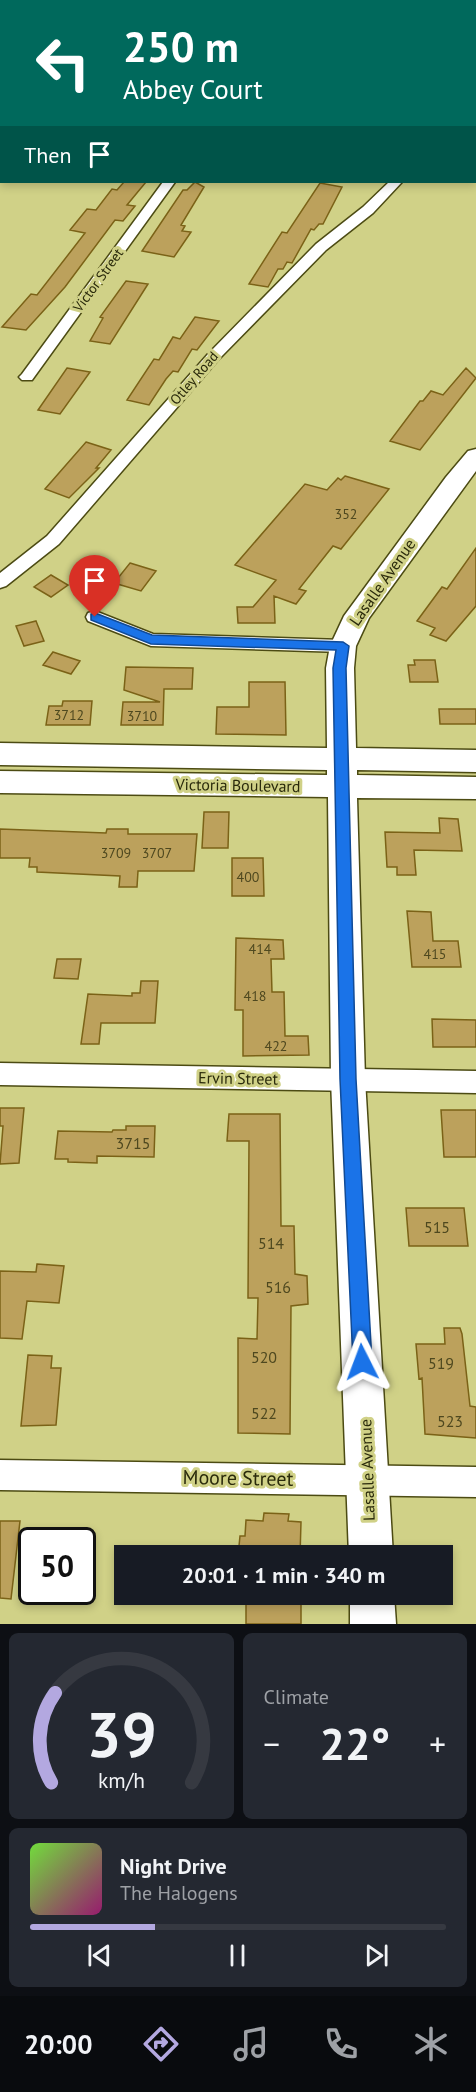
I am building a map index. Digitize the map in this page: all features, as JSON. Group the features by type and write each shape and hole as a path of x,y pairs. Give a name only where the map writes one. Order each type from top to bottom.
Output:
{"main road":[{"name":"Lasalle Avenue","path":"371,1545 348,1079 340,668 343,646 357,616 453,482 476,456"},
{"name":"Victoria Boulevard","path":"0,754 343,773 476,788"},
{"name":"Victoria Boulevard","path":"0,782 343,773 476,761"},
{"path":"372,1605 373,1624"}],"street":[{"name":"Victor Street","path":"27,377 168,183"},
{"name":"Otley Road","path":"0,582 53,540 213,357 321,247 368,210 395,183"},
{"path":"95,617 151,640 343,646"},
{"name":"Ervin Street","path":"0,1074 476,1082"},
{"name":"Moore Street","path":"0,1475 476,1482"}],"building":[{"path":"123,183 145,183 127,205 135,206 123,221 115,220 65,287 26,330 2,327 31,294 37,295 85,233 70,230 87,209 96,210 112,189 117,190"},
{"path":"194,183 204,187 181,225 185,226 182,231 191,232 174,257 142,251 183,190 187,190"},
{"path":"320,183 342,187 323,224 319,224 314,230 311,229 292,263 287,262 283,269 278,269 268,287 249,284 282,232 287,233"},
{"path":"126,281 148,284 110,344 90,341 103,318 100,317"},
{"path":"195,317 219,321 197,350 192,349 178,372 173,371 166,379 149,405 127,400 154,359 159,360 173,337 180,339"},
{"path":"67,368 90,372 60,414 38,410"},
{"path":"466,368 476,378 420,450 390,441 420,401 423,401 431,391 443,395"},
{"path":"86,442 111,450 96,468 99,468 69,498 45,489"},
{"path":"345,476 389,489 341,549 333,546 299,589 306,591 296,604 274,596 275,623 238,623 237,607 253,607 276,580 235,565 305,484 327,490 338,478 341,480"},
{"path":"476,548 476,606 446,641 430,635 435,628 417,621 442,587 447,589"},
{"path":"130,563 156,571 141,591 114,583"},
{"path":"51,575 68,585 51,597 34,587"},
{"path":"36,621 44,641 24,646 16,626"},
{"path":"53,652 80,661 71,674 43,665"},
{"path":"414,660 435,660 438,682 410,682 408,665 415,665"},
{"path":"126,667 193,668 192,689 164,689 163,725 121,725 123,702 160,702 124,690"},
{"path":"249,682 285,682 286,735 216,734 217,707 249,707"},
{"path":"63,701 92,701 90,725 46,725 49,706 62,706"},
{"path":"439,709 476,709 476,724 440,724"},
{"path":"204,812 229,812 228,848 202,848"},
{"path":"439,818 458,819 462,851 414,850 416,875 397,875 397,867 387,867 385,832 440,833"},
{"path":"0,829 106,833 107,829 128,829 128,834 197,834 194,871 138,871 137,887 119,887 120,876 37,872 37,867 29,867 30,858 0,858"},
{"path":"232,858 263,858 264,896 232,896"},
{"path":"407,911 431,912 433,941 458,941 461,967 412,967"},
{"path":"236,938 283,940 284,959 271,959 272,992 284,992 285,1036 308,1036 309,1055 243,1056 243,1010 235,1010"},
{"path":"57,959 81,959 78,979 54,978"},
{"path":"141,981 158,981 155,1023 101,1023 99,1044 81,1044 88,994 132,996 132,993 140,993"},
{"path":"432,1019 476,1020 476,1047 433,1047"},
{"path":"0,1108 24,1108 19,1163 0,1164 3,1126 0,1126"},
{"path":"441,1110 476,1110 476,1157 444,1157"},
{"path":"229,1114 280,1114 281,1226 294,1226 295,1274 307,1276 308,1304 291,1306 290,1434 238,1433 238,1338 257,1339 258,1298 248,1298 249,1141 227,1141"},
{"path":"126,1126 155,1126 154,1157 97,1156 97,1163 55,1159 58,1131 112,1132 113,1130 126,1130"},
{"path":"406,1208 464,1208 468,1246 409,1246"},
{"path":"37,1264 64,1266 59,1303 27,1301 22,1339 0,1338 0,1271 36,1272"},
{"path":"444,1328 460,1328 462,1334 470,1406 476,1407 476,1438 425,1434 422,1378 419,1379 416,1344 445,1344"},
{"path":"28,1355 52,1356 51,1368 61,1368 56,1425 21,1426"},
{"path":"264,1513 289,1514 288,1521 301,1522 300,1545 239,1545 240,1536 245,1536 246,1520 263,1521"},
{"path":"0,1521 20,1521 11,1599 0,1598"},
{"path":"246,1605 301,1605 301,1624 246,1624"}],"route":[{"path":"95,617 151,640 343,646 340,668 348,1079 362,1362"}]}
